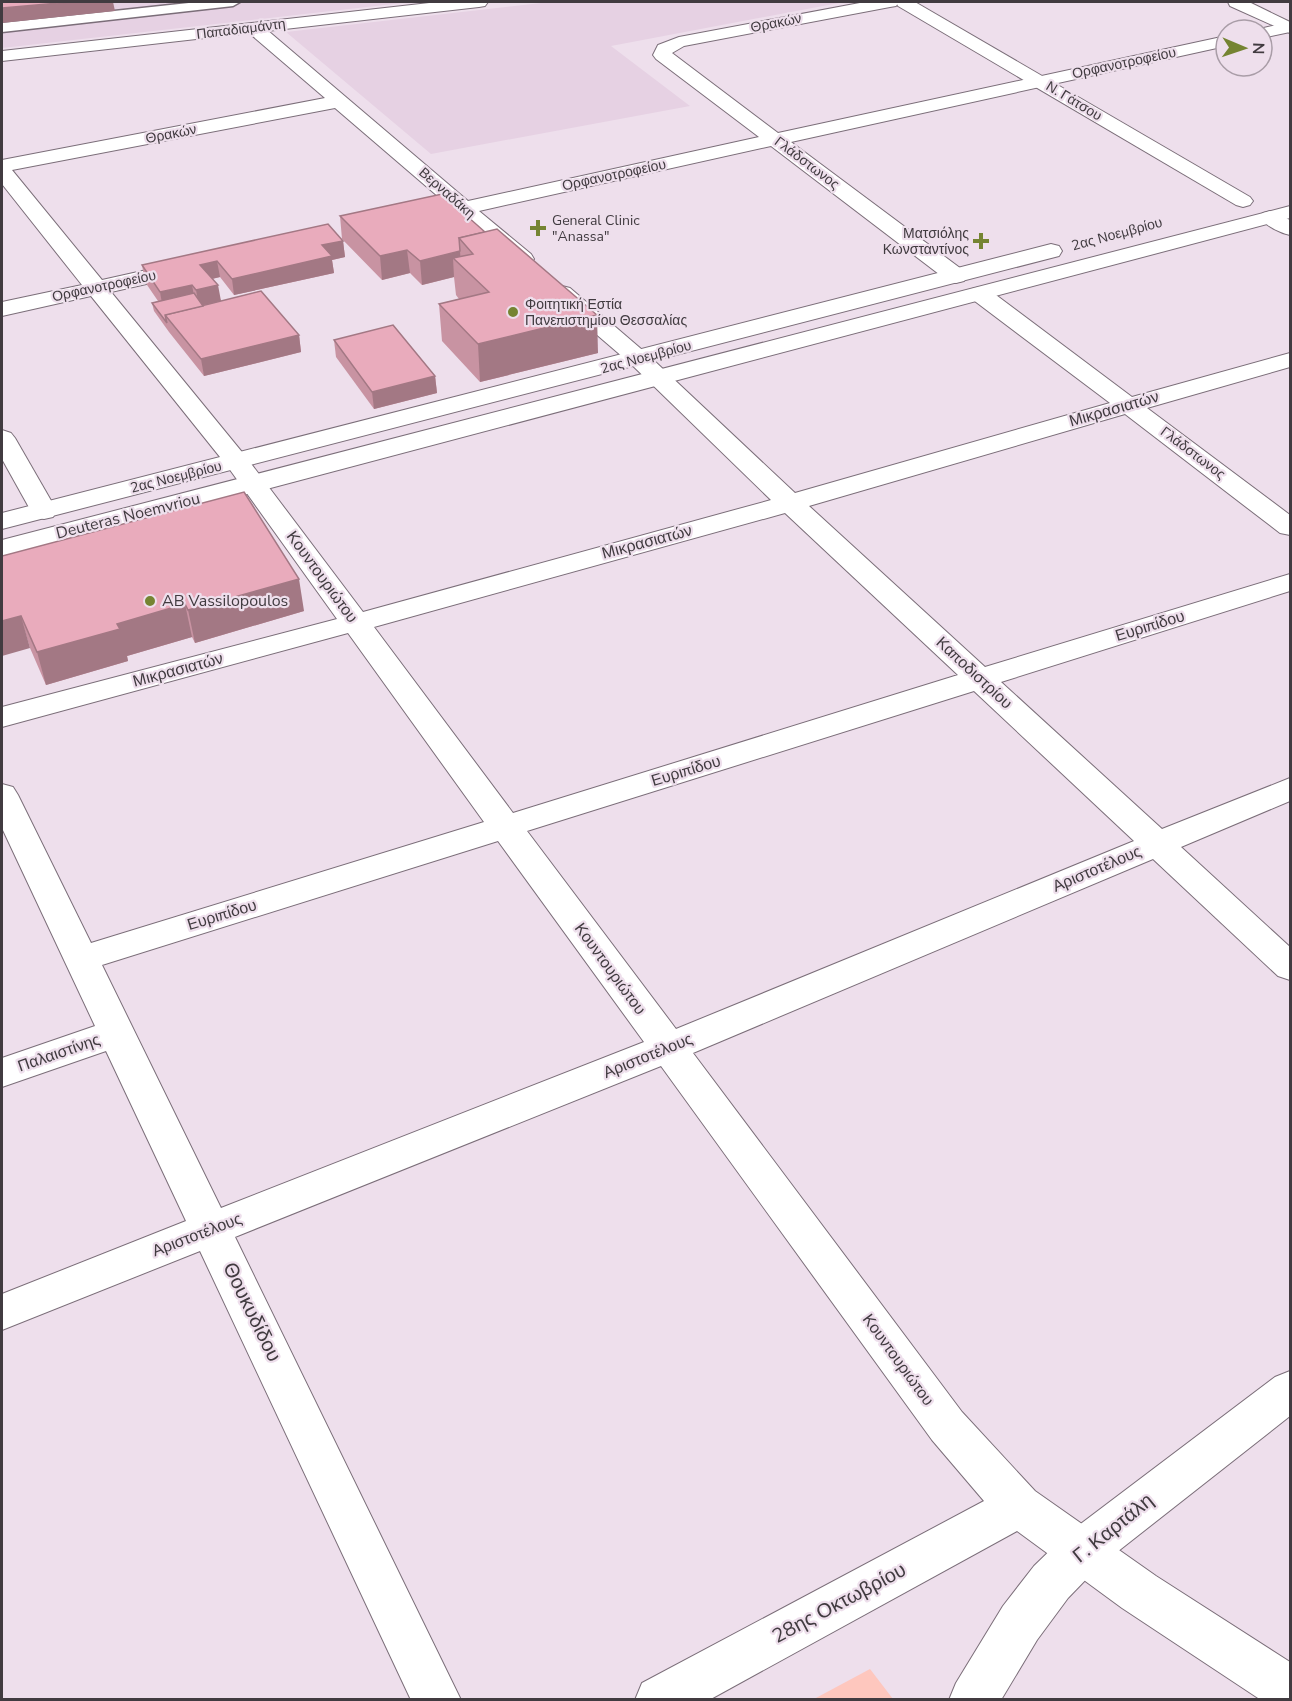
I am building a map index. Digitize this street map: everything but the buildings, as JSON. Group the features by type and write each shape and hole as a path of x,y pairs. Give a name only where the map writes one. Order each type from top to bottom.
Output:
{"street":[{"name":"Παπαδιαμάντη","path":"2,56 480,2"},
{"name":"Θρακών","path":"664,49 679,42 890,2"},
{"name":"Ν. Γάτσου","path":"904,2 1252,199 1220,207"},
{"path":"1236,2 1290,23"},
{"path":"1274,2 1290,23"},
{"path":"1274,29 1290,23"},
{"name":"Βερναδάκη","path":"254,28 534,268"},
{"name":"Ορφανοτροφείου","path":"429,215 1214,44"},
{"name":"Γλάδστωνος","path":"664,49 663,57 956,276"},
{"name":"Θρακών","path":"2,166 340,102"},
{"name":"Κουντουριώτου","path":"2,171 246,473 946,1426 1019,1506 1139,1592 1290,1690"},
{"path":"1280,214 1290,229"},
{"name":"2ας Νοεμβρίου","path":"2,521 246,473 649,368 980,294 1280,214"},
{"name":"2ας Νοεμβρίου","path":"649,368 956,276 1071,246"},
{"name":"Ορφανοτροφείου","path":"2,309 211,262"},
{"path":"551,284 649,368"},
{"name":"Γλάδστωνος","path":"980,294 1290,526"},
{"name":"Μικρασιατών","path":"2,717 356,623 790,503 1128,404 1290,360"},
{"name":"Καποδιστρίου","path":"649,368 790,503 1290,967"},
{"path":"2,438 44,511"},
{"name":"Deuteras Noemvriou","path":"2,548 246,473"},
{"name":"Ευριπίδου","path":"81,959 1290,582"},
{"name":"Αριστοτέλους","path":"2,1312 668,1048 1290,789"},
{"name":"Θουκυδίδου","path":"2,795 437,1700"},
{"name":"Παλαιστίνης","path":"2,1073 117,1033"},
{"name":"Γ. Καρτάλη","path":"973,1700 1020,1623 1051,1581 1082,1551 1290,1391"},
{"name":"28ης Οκτωβρίου","path":"659,1700 1019,1506"}],"lane":[{"path":"2,27 233,2"}],"shaded area":[{"path":"2,2 411,2 2,48"},
{"path":"550,2 844,2 611,46 690,106 431,154 286,32"},
{"path":"870,1669 893,1699 814,1699"}],"place":[{"name":"General Clinic \"Anassa\"","path":"538,228"},
{"name":"Ματσιόλης Κωνσταντίνος","path":"981,241"},
{"name":"Φοιτητική Εστία Πανεπιστημίου Θεσσαλίας","path":"513,312"},
{"name":"AB Vassilopoulos","path":"150,601"}]}
